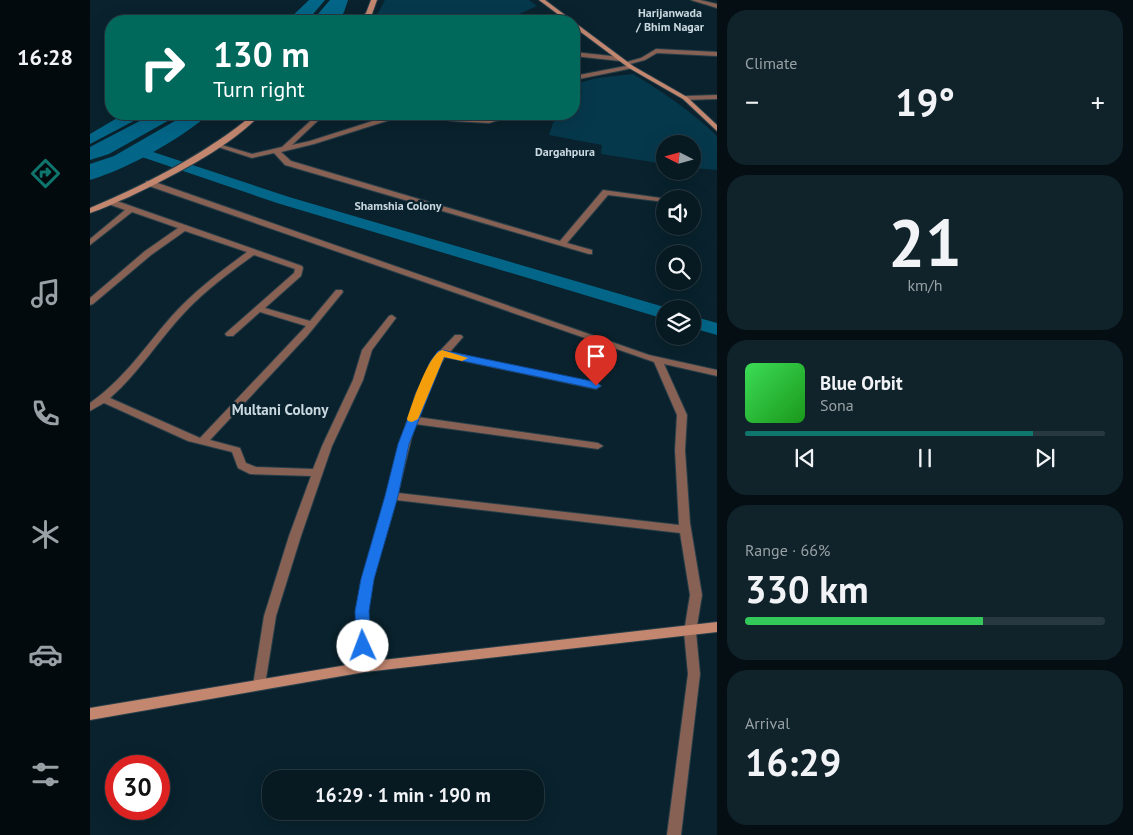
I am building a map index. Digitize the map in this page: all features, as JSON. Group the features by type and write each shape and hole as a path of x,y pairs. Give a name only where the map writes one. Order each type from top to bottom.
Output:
{"street":[{"path":"368,15 374,0"},
{"path":"542,0 562,15"},
{"path":"694,0 717,6"},
{"path":"580,29 629,65 685,98 717,129"},
{"path":"580,77 629,65 656,51 717,54"},
{"path":"580,55 620,59"},
{"path":"685,98 717,97"},
{"path":"90,211 172,171 241,129 251,120"},
{"path":"285,149 316,120"},
{"path":"215,145 252,156 312,143 383,120"},
{"path":"276,151 288,163 589,252"},
{"path":"150,183 658,361 717,374"},
{"path":"562,244 606,192 656,199"},
{"path":"111,202 299,268 300,271 230,334"},
{"path":"90,243 131,209"},
{"path":"90,302 148,253 183,228"},
{"path":"90,408 104,399 145,357 175,318 202,290 253,252"},
{"path":"202,442 312,325 339,292"},
{"path":"259,309 312,325"},
{"path":"259,684 270,616 295,536 328,446 358,380 367,350 392,318"},
{"path":"366,667 362,611 368,579 412,420 436,362 458,337"},
{"path":"442,354 596,386"},
{"path":"658,361 682,415 680,450 685,530 696,595 690,632 694,674 674,835"},
{"path":"104,399 202,442 236,450 242,464 254,471 318,473"},
{"path":"412,420 598,446"},
{"path":"392,496 685,530"},
{"path":"90,714 366,667 690,632 717,627"}],"shaded area":[{"path":"309,0 325,0 312,15 293,15"},
{"path":"330,0 348,0 342,15 317,15"},
{"path":"385,0 529,0 537,6 517,15 377,15"},
{"path":"633,74 655,88 697,118 717,136 717,170 701,169 701,135 656,135 656,163 601,154 602,145 549,135 555,120 580,120 580,98 582,92 580,92 580,82 597,78"},
{"path":"114,120 136,120 90,144 90,134"},
{"path":"142,120 169,120 109,154 90,160 90,147"},
{"path":"177,120 202,120 183,134 137,161 90,180 90,164 114,156"}],"waterway":[{"path":"141,152 283,200 656,310"},
{"path":"701,325 717,329"}],"slow traffic":[{"path":"412,419 436,362 442,354 462,358"}],"district":[{"name":"Harijanwada / Bhim Nagar","path":"670,19"},
{"name":"Dargahpura","path":"565,151"},
{"name":"Shamshia Colony","path":"398,205"},
{"name":"Multani Colony","path":"280,409"}],"route":[{"path":"363,646 362,611 368,579 392,496 404,444 436,362 442,354 596,386"}]}
